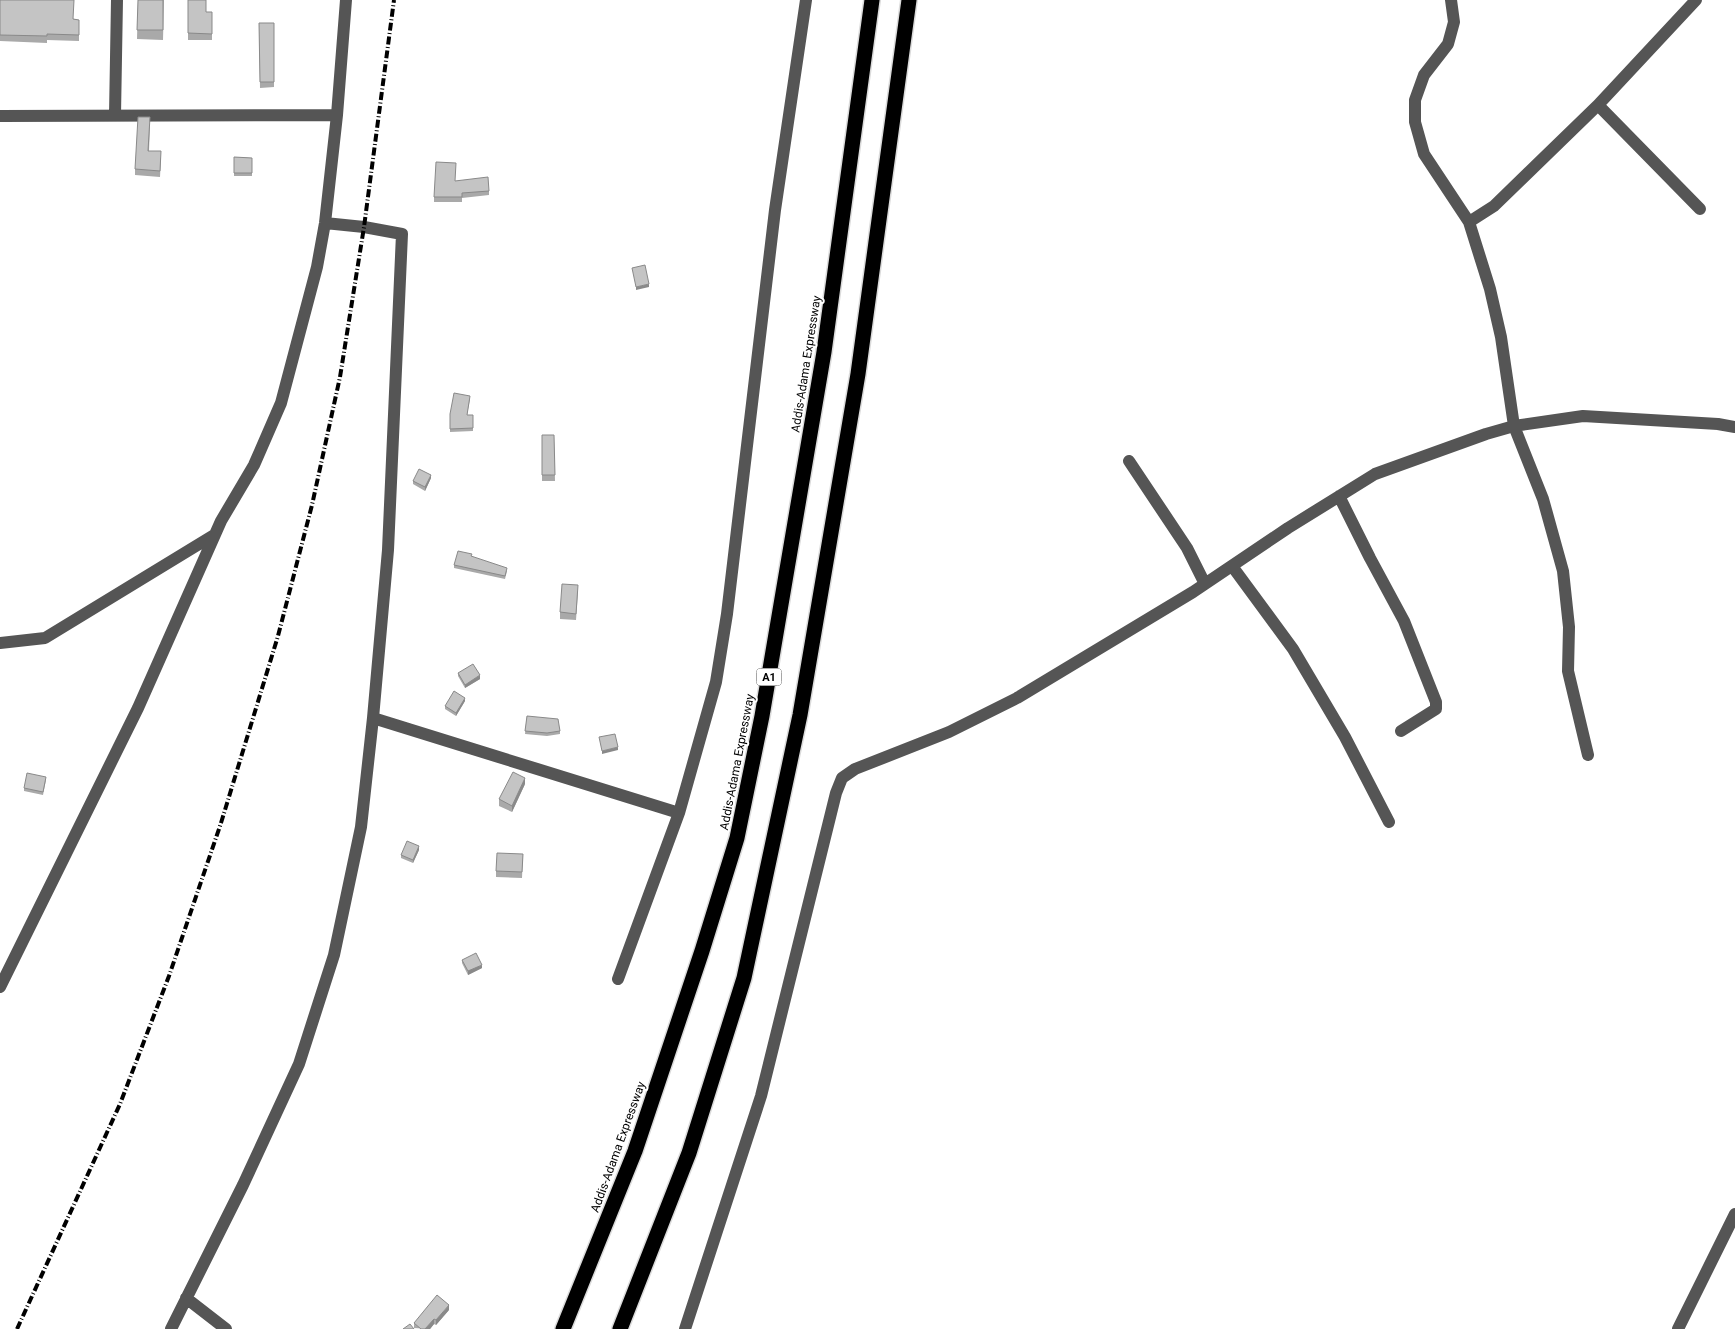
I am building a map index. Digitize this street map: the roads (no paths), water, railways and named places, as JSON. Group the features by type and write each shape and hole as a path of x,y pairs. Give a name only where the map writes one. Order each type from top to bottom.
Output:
{"highway":[{"name":"Addis-Adama Expressway","path":"564,1329 634,1151 702,951 737,838 762,716 824,352 872,0"},
{"path":"620,1329 689,1153 746,968 800,715 855,394 909,0"}],"street":[{"path":"115,115 117,0"},
{"path":"0,987 138,708 214,535 254,465 281,403 317,267 325,223 337,115 346,0"},
{"path":"618,979 679,813 716,682 727,614 775,210 806,0"},
{"path":"1451,0 1454,22 1448,44 1424,75 1415,100 1416,122 1424,154 1469,222 1490,289 1501,337 1514,426 1543,499 1563,571 1569,627 1568,671 1588,755"},
{"path":"1469,222 1494,206 1598,105 1696,0"},
{"path":"1598,105 1700,208"},
{"path":"0,116 337,115"},
{"path":"170,1329 243,1185 299,1064 334,955 361,827 388,550 402,234 364,227 325,223"},
{"path":"684,1329 761,1096 836,793 842,778 854,769 949,732 1017,698 1205,584 1375,474 1486,434 1514,426 1583,416 1718,424 1735,428"},
{"path":"1129,461 1187,548 1205,584"},
{"path":"1339,496 1404,621 1436,702 1436,709 1401,730"},
{"path":"0,643 45,638 214,535"},
{"path":"1232,566 1293,650 1345,737 1389,822"},
{"path":"373,718 679,813"},
{"path":"1678,1329 1735,1214"},
{"path":"186,1298 226,1329"}],"railway":[{"path":"17,1329 120,1104 169,976 221,823 278,636 312,505 340,377 364,227 394,0"}]}
